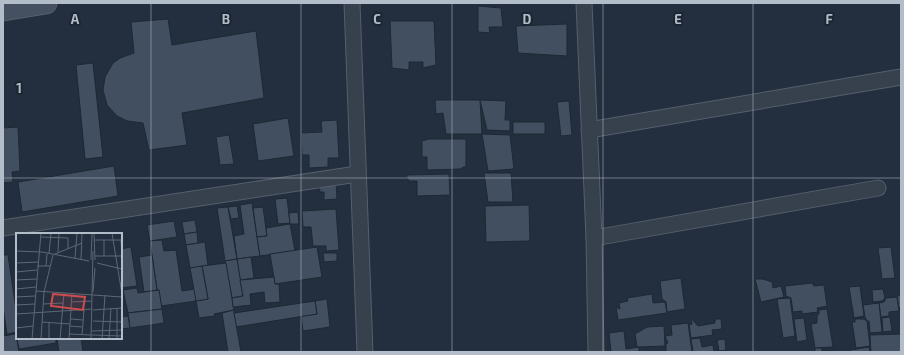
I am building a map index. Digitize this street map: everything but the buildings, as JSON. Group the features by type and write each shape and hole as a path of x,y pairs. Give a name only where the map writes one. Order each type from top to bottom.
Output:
{"street":[{"path":"3,10 46,3"},
{"path":"352,3 357,174 365,352"},
{"path":"584,3 594,238 596,352"},
{"path":"589,130 901,77"},
{"path":"3,222 3,228 357,174"},
{"path":"594,238 878,188"}]}
